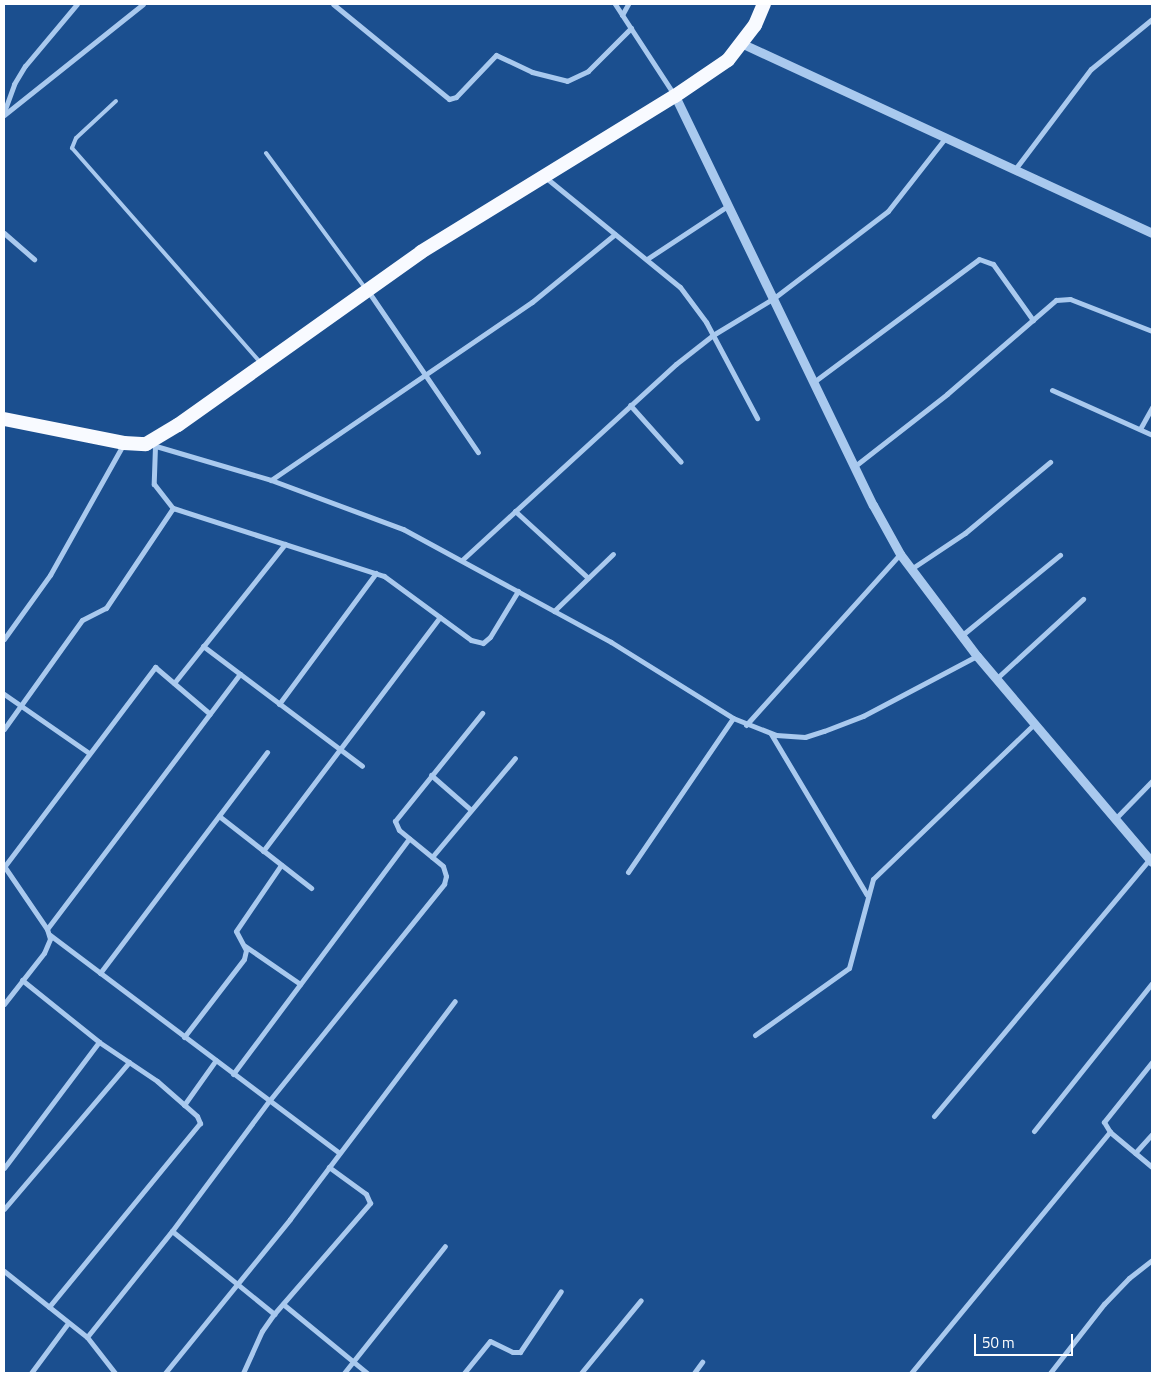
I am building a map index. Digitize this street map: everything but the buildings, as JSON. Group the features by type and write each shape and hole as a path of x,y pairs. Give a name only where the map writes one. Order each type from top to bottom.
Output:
{"highway":[{"path":"4,420 124,443 150,445 421,252 543,175 675,96 728,60 743,44 764,4"}],"street":[{"path":"4,113 14,84 25,66 77,4"},
{"path":"4,113 143,4"},
{"path":"333,4 448,99 456,97 496,56 532,72 567,81 588,71 631,28"},
{"path":"615,4 675,96 855,466 900,554 977,656 1151,861 934,1116"},
{"path":"622,15 628,4"},
{"path":"1016,168 1091,69 1152,19"},
{"path":"743,44 1016,168 1152,233"},
{"path":"462,560 630,405 713,335 774,298 888,211 946,137"},
{"path":"543,175 647,258 680,287 713,335 757,418"},
{"path":"647,258 729,205"},
{"path":"4,233 34,259"},
{"path":"271,480 538,297 615,234"},
{"path":"815,381 978,259 993,264 1033,320"},
{"path":"367,291 478,452"},
{"path":"855,466 947,394 1056,300 1070,299 1152,330"},
{"path":"1052,390 1152,434"},
{"path":"630,405 681,462"},
{"path":"1140,429 1152,407"},
{"path":"4,639 50,575 124,443"},
{"path":"518,591 490,637 483,643 471,640 395,583 376,573 173,508 163,499 154,484 150,445 271,480 384,520 462,560 611,642 733,718 746,725 770,733 791,738 824,731 863,716 977,656"},
{"path":"911,569 966,532 1050,462"},
{"path":"4,729 82,620 106,608 173,508"},
{"path":"515,511 588,578"},
{"path":"174,683 285,544"},
{"path":"554,611 613,554"},
{"path":"746,725 900,554"},
{"path":"961,636 1060,555"},
{"path":"280,704 376,573"},
{"path":"997,678 1082,599"},
{"path":"263,852 342,751 440,617"},
{"path":"203,646 362,766"},
{"path":"210,714 155,667 4,866 50,936 339,1153"},
{"path":"47,929 240,674"},
{"path":"4,694 89,753"},
{"path":"87,1337 172,1231 269,1101 444,884 445,870 409,839 397,825 396,816 482,713"},
{"path":"628,872 733,718"},
{"path":"755,1035 849,968 859,940 867,895 882,868 1035,723"},
{"path":"770,733 867,895"},
{"path":"100,973 268,752"},
{"path":"432,857 515,758"},
{"path":"431,775 471,810"},
{"path":"1115,819 1152,781"},
{"path":"219,816 311,888"},
{"path":"233,1074 409,839"},
{"path":"281,865 238,927 236,936 244,946 300,984"},
{"path":"4,1004 44,953 50,936"},
{"path":"184,1037 244,959 244,946"},
{"path":"22,980 99,1042 129,1062 184,1105 199,1120 197,1129 48,1307"},
{"path":"1034,1131 1152,983"},
{"path":"165,1373 329,1167 455,1001"},
{"path":"4,1168 99,1042"},
{"path":"184,1105 216,1060"},
{"path":"4,1209 129,1062"},
{"path":"1152,1062 1106,1117 1104,1122 1110,1132 1152,1167"},
{"path":"911,1373 1110,1132"},
{"path":"1135,1153 1152,1134"},
{"path":"243,1373 262,1331 274,1314 370,1203 366,1194 329,1167"},
{"path":"172,1231 274,1314"},
{"path":"344,1373 445,1246"},
{"path":"1050,1373 1104,1304 1129,1278 1152,1260"},
{"path":"4,1271 87,1337 115,1373"},
{"path":"464,1373 490,1341 512,1352 520,1352 561,1291"},
{"path":"581,1373 641,1300"},
{"path":"283,1304 367,1373"},
{"path":"31,1373 68,1323"},
{"path":"694,1373 702,1362"}],"lane":[{"path":"116,101 76,138 72,148 263,365"},
{"path":"266,153 367,291"}]}
